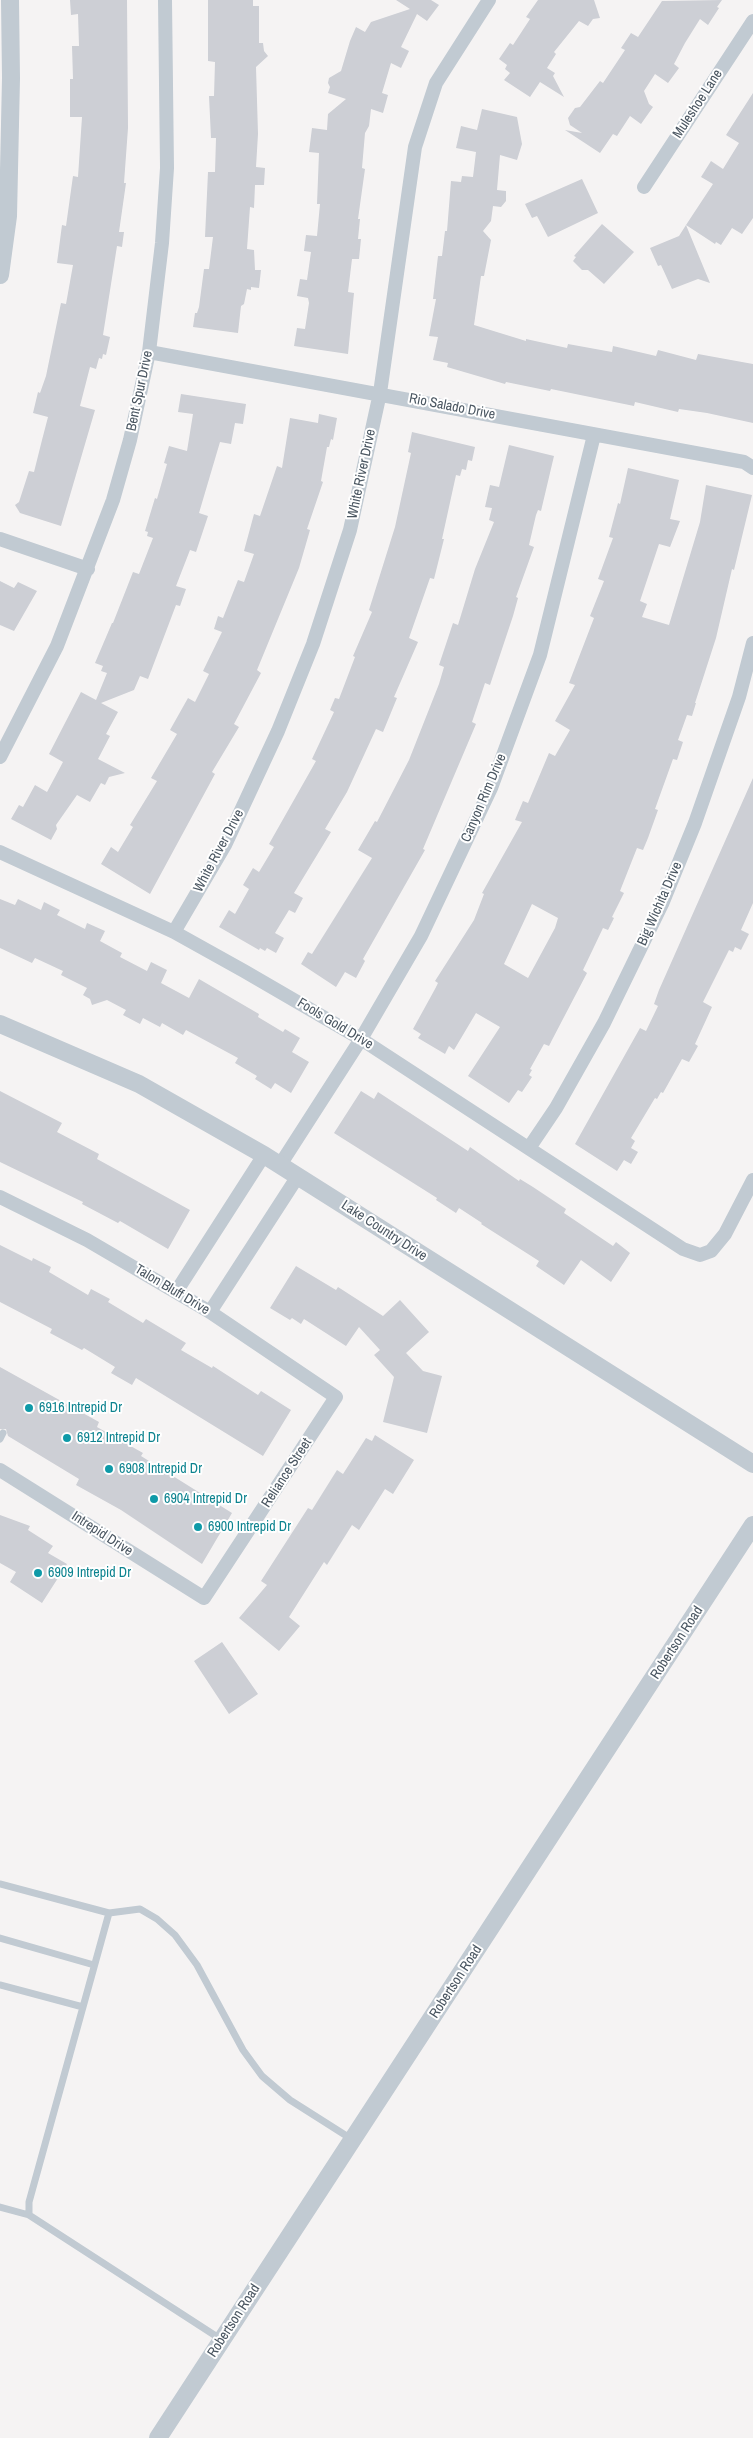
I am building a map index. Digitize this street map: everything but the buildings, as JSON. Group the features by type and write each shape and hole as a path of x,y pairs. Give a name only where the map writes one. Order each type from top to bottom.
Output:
{"street":[{"path":"0,275 8,216 6,78 10,0"},
{"name":"Bent Spur Drive","path":"0,757 57,646 113,500 130,440 148,352 162,242 167,168 165,0"},
{"name":"White River Drive","path":"174,932 225,845 278,731 313,644 350,530 380,393 415,147 436,83 489,0"},
{"name":"Muleshoe Lane","path":"644,187 753,21"},
{"name":"Rio Salado Drive","path":"148,352 380,393 744,462 753,468"},
{"name":"Canyon Rim Drive","path":"280,1165 361,1039 421,936 491,788 540,655 594,434"},
{"path":"0,538 88,568"},
{"name":"Big Wichita Drive","path":"529,1148 556,1108 604,1023 662,904 695,823 724,742 739,697 753,643"},
{"name":"Fools Gold Drive","path":"0,852 174,932 361,1039 683,1249 700,1255 711,1251 725,1234 753,1180"},
{"name":"Lake Country Drive","path":"0,1024 139,1084 264,1155 753,1464"},
{"path":"176,1292 264,1155"},
{"path":"210,1312 298,1176"},
{"name":"Talon Bluff Drive","path":"0,1197 87,1240 210,1312 336,1397"},
{"name":"Reliance Street","path":"204,1598 336,1397"},
{"name":"Intrepid Drive","path":"0,1470 204,1598"},
{"name":"Robertson Road","path":"158,2438 753,1525"}],"lane":[{"path":"0,1884 109,1912 140,1909 157,1919 175,1935 197,1965 243,2050 262,2076 290,2100 353,2140"},
{"path":"30,2215 29,2202 109,1912"},
{"path":"0,1938 94,1965"},
{"path":"0,1985 83,2008"},
{"path":"0,2207 30,2215 222,2340"}],"place":[{"name":"6916 Intrepid Dr","path":"29,1408"},
{"name":"6912 Intrepid Dr","path":"67,1438"},
{"name":"6908 Intrepid Dr","path":"109,1469"},
{"name":"6904 Intrepid Dr","path":"154,1499"},
{"name":"6900 Intrepid Dr","path":"198,1527"},
{"name":"6909 Intrepid Dr","path":"38,1573"}]}
